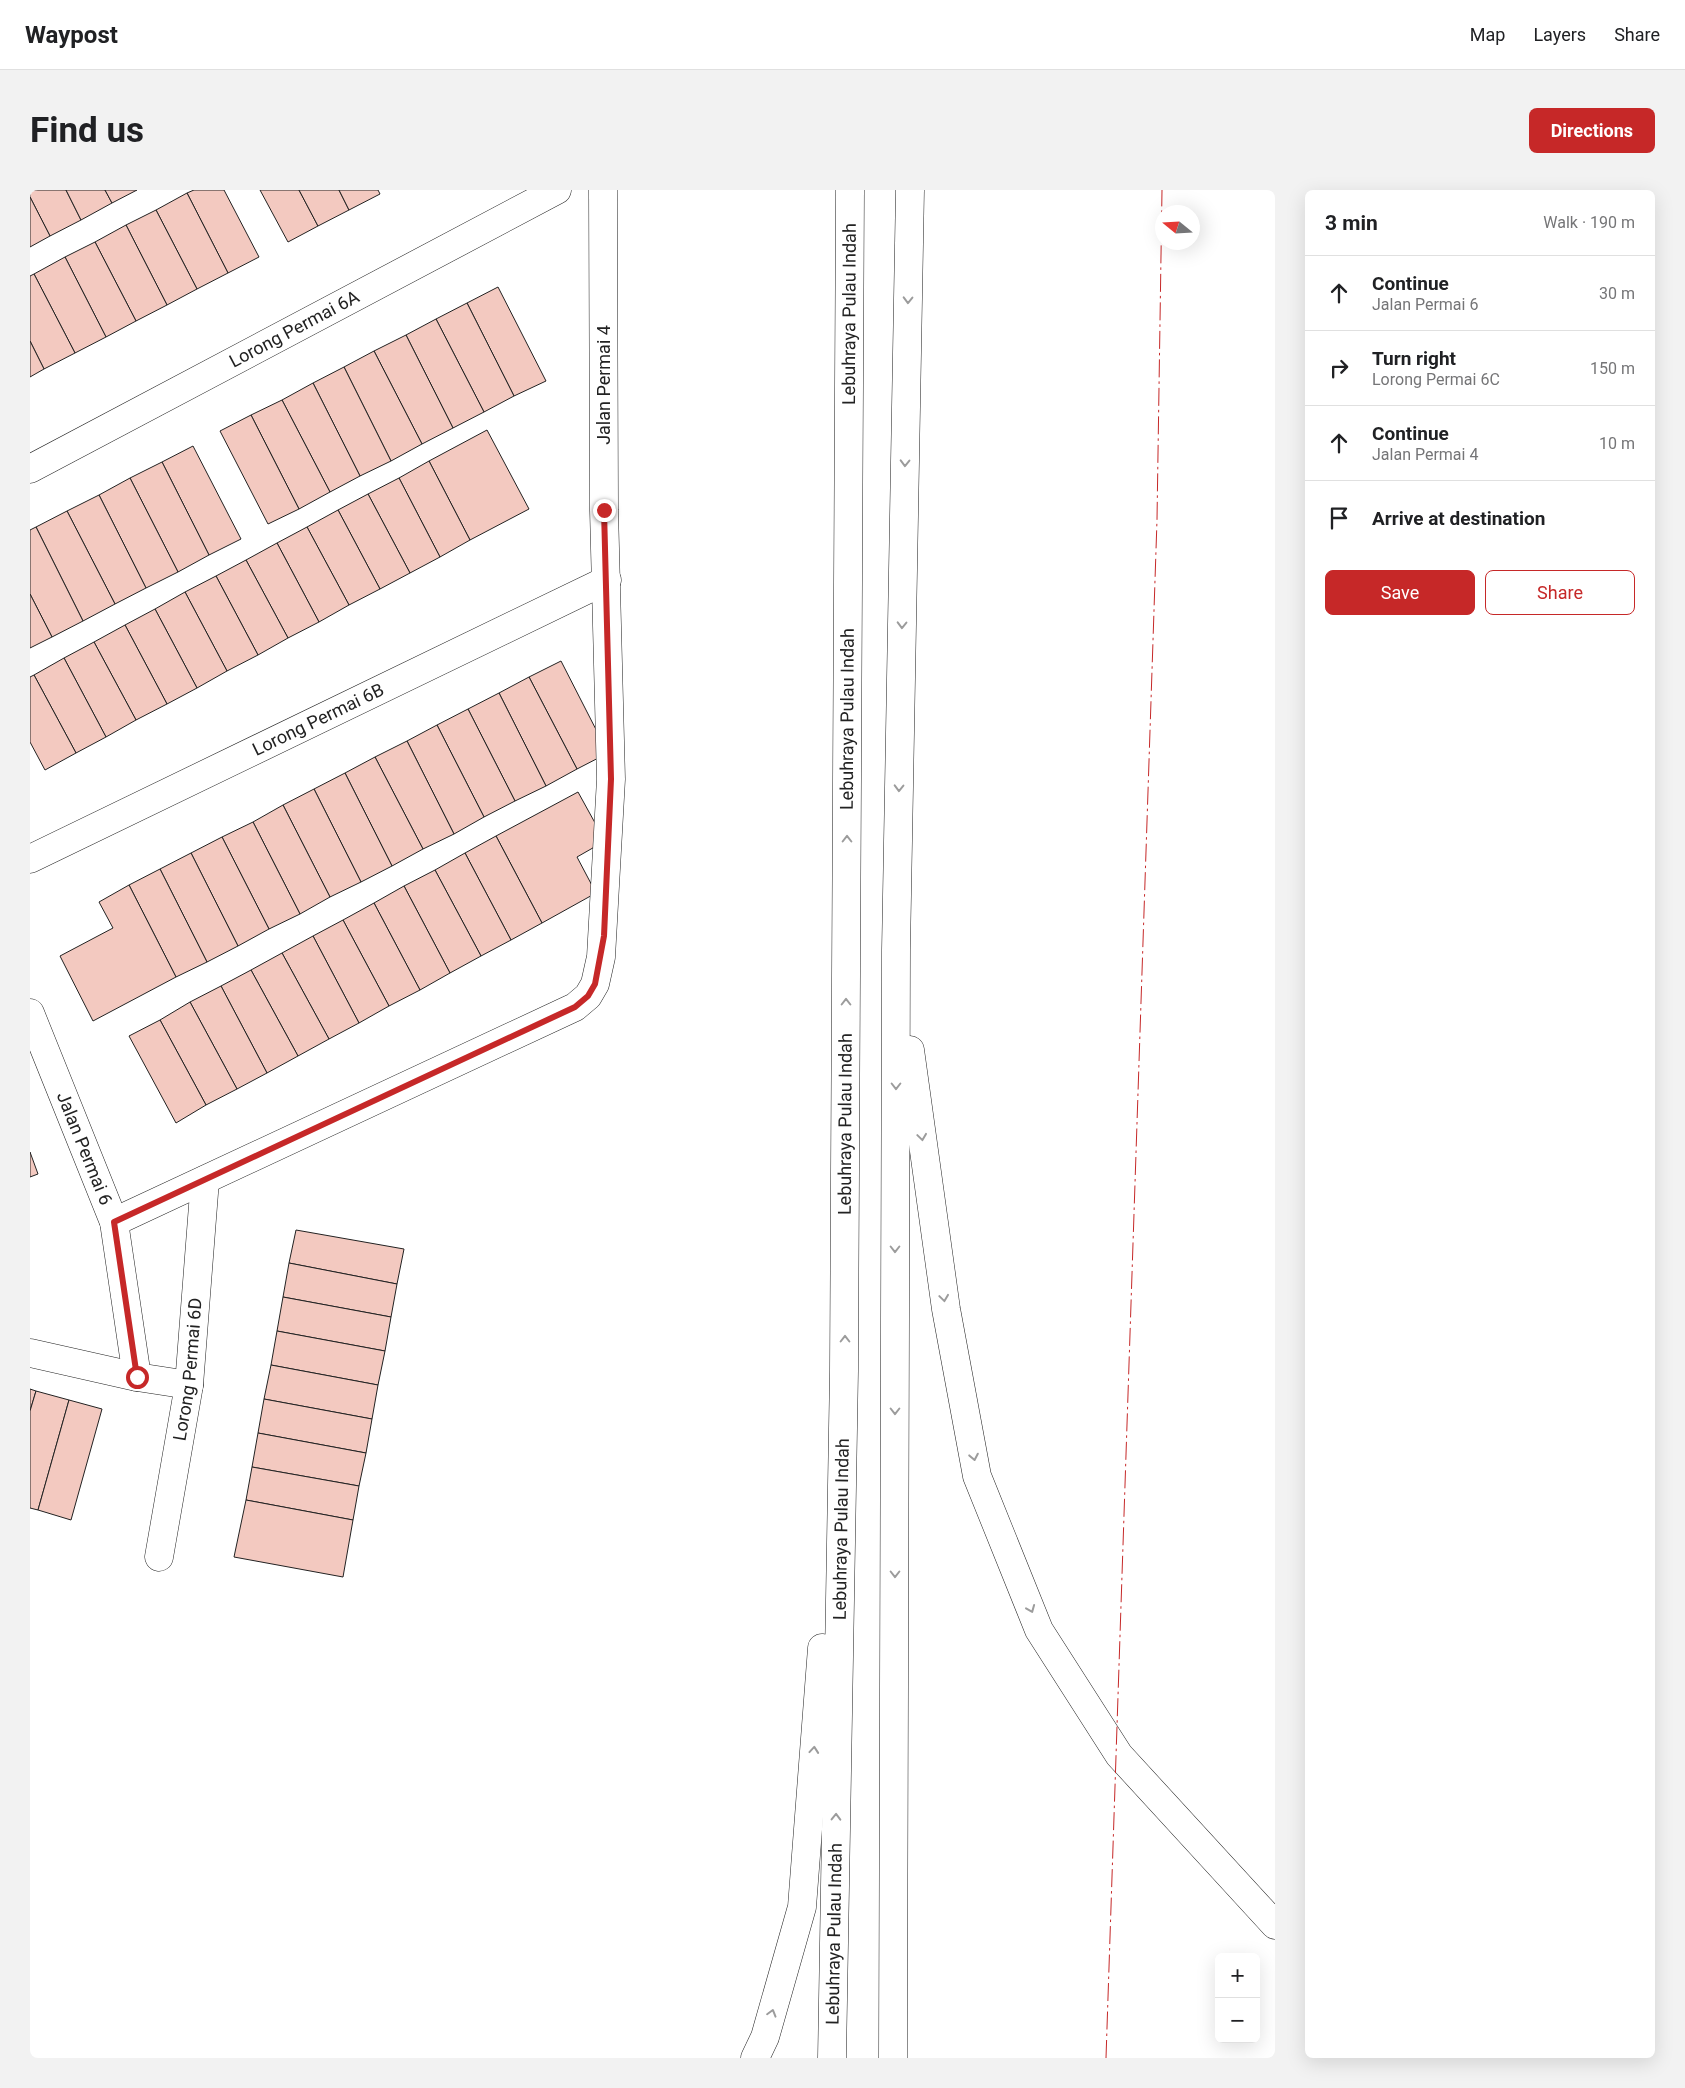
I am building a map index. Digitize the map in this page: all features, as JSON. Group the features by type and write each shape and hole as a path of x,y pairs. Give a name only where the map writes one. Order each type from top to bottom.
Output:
{"main road":[{"name":"Lorong Permai 6A","path":"30,469 557,190"},
{"name":"Jalan Permai 4","path":"114,1222 575,1007 588,996 595,984 604,936 611,779 604,500 603,190"},
{"name":"Lebuhraya Pulau Indah","path":"832,2058 844,1371 850,190"},
{"path":"893,2058 896,950 910,190"},
{"path":"909,252 924,190"},
{"name":"Lorong Permai 6B","path":"30,859 607,580"},
{"path":"896,950 946,1309 977,1476 1039,1630 1119,1755 1275,1925"},
{"name":"Jalan Permai 6","path":"30,1014 114,1222 137,1377"},
{"name":"Lorong Permai 6D","path":"159,1557 189,1385 205,1180"},
{"path":"30,1353 137,1377 189,1385"},
{"path":"755,2058 765,2037 802,1907 844,1371"}],"building":[{"path":"30,190 66,190 81,220 50,236 30,197"},
{"path":"66,190 105,190 112,203 81,220"},
{"path":"105,190 137,190 112,203"},
{"path":"194,190 224,190 259,257 228,273 187,193"},
{"path":"260,190 299,190 318,226 288,242"},
{"path":"299,190 339,190 349,210 318,226"},
{"path":"339,190 378,190 380,194 349,210"},
{"path":"187,193 228,273 197,289 156,210"},
{"path":"30,197 50,236 30,247"},
{"path":"156,210 197,289 167,305 126,225"},
{"path":"126,225 167,305 136,321 95,242"},
{"path":"95,242 136,321 106,337 65,257"},
{"path":"65,257 106,337 75,353 34,274"},
{"path":"34,274 75,353 44,369 30,341 30,276"},
{"path":"498,287 546,381 514,396 467,303"},
{"path":"467,303 514,396 484,412 436,319"},
{"path":"436,319 484,412 453,428 406,335"},
{"path":"406,335 453,428 422,444 374,351"},
{"path":"30,341 44,369 30,377"},
{"path":"374,351 422,444 391,461 344,367"},
{"path":"344,367 391,461 360,476 313,383"},
{"path":"313,383 360,476 330,492 282,400"},
{"path":"282,400 330,492 299,509 251,415"},
{"path":"251,415 299,509 268,524 220,431"},
{"path":"487,430 529,509 470,540 429,461"},
{"path":"193,446 241,539 209,555 162,462"},
{"path":"429,461 470,540 440,557 399,478"},
{"path":"162,462 209,555 178,572 130,478"},
{"path":"130,478 178,572 146,588 99,495"},
{"path":"399,478 440,557 410,573 368,494"},
{"path":"368,494 410,573 380,589 338,510"},
{"path":"99,495 146,588 115,604 67,511"},
{"path":"338,510 380,589 349,605 307,527"},
{"path":"67,511 115,604 83,621 36,527"},
{"path":"36,527 83,621 52,637 30,594 30,530"},
{"path":"307,527 349,605 319,622 277,543"},
{"path":"277,543 319,622 288,638 246,560"},
{"path":"246,560 288,638 258,655 216,576"},
{"path":"216,576 258,655 227,671 185,592"},
{"path":"185,592 227,671 197,688 155,609"},
{"path":"30,594 52,637 30,648"},
{"path":"155,609 197,688 167,704 125,625"},
{"path":"125,625 167,704 136,720 94,642"},
{"path":"94,642 136,720 106,737 64,658"},
{"path":"64,658 106,737 76,753 34,675"},
{"path":"561,661 608,753 577,769 529,677"},
{"path":"34,675 76,753 45,770 30,742 30,677"},
{"path":"529,677 577,769 546,786 499,693"},
{"path":"499,693 546,786 515,801 468,709"},
{"path":"468,709 515,801 484,817 437,725"},
{"path":"437,725 484,817 454,834 407,741"},
{"path":"407,741 454,834 423,849 375,757"},
{"path":"375,757 423,849 392,866 345,773"},
{"path":"345,773 392,866 361,882 314,789"},
{"path":"314,789 361,882 330,897 283,805"},
{"path":"578,792 605,841 577,857 596,893 542,923 496,836"},
{"path":"283,805 330,897 300,914 253,822"},
{"path":"253,822 300,914 269,929 222,837"},
{"path":"496,836 542,923 511,940 465,853"},
{"path":"222,837 269,929 238,946 191,853"},
{"path":"191,853 238,946 207,962 160,869"},
{"path":"465,853 511,940 481,956 435,870"},
{"path":"160,869 207,962 176,977 129,885"},
{"path":"435,870 481,956 450,973 404,886"},
{"path":"129,885 176,977 93,1021 60,956 113,928 99,902"},
{"path":"404,886 450,973 420,990 374,903"},
{"path":"374,903 420,990 389,1006 343,920"},
{"path":"343,920 389,1006 359,1023 313,936"},
{"path":"313,936 359,1023 329,1039 282,953"},
{"path":"282,953 329,1039 298,1056 251,970"},
{"path":"251,970 298,1056 267,1073 221,986"},
{"path":"221,986 267,1073 237,1089 190,1002"},
{"path":"190,1002 237,1089 206,1105 160,1020"},
{"path":"160,1020 206,1105 176,1123 129,1036"},
{"path":"30,1152 38,1174 30,1177"},
{"path":"296,1230 404,1249 397,1284 289,1263"},
{"path":"289,1263 397,1284 391,1317 283,1297"},
{"path":"283,1297 391,1317 385,1351 277,1331"},
{"path":"277,1331 385,1351 378,1385 271,1365"},
{"path":"271,1365 378,1385 372,1419 264,1399"},
{"path":"30,1389 36,1391 30,1411"},
{"path":"36,1391 69,1400 38,1510 30,1508 30,1411"},
{"path":"264,1399 372,1419 366,1453 258,1433"},
{"path":"69,1400 102,1409 71,1520 38,1510"},
{"path":"258,1433 366,1453 359,1486 252,1467"},
{"path":"252,1467 359,1486 353,1520 246,1500"},
{"path":"246,1500 353,1520 343,1577 234,1557"}],"power":[{"path":"1106,2058 1157,520 1162,190"}],"route":[{"path":"137,1377 114,1222 575,1007 588,996 595,984 604,936 611,779 604,510"}]}
